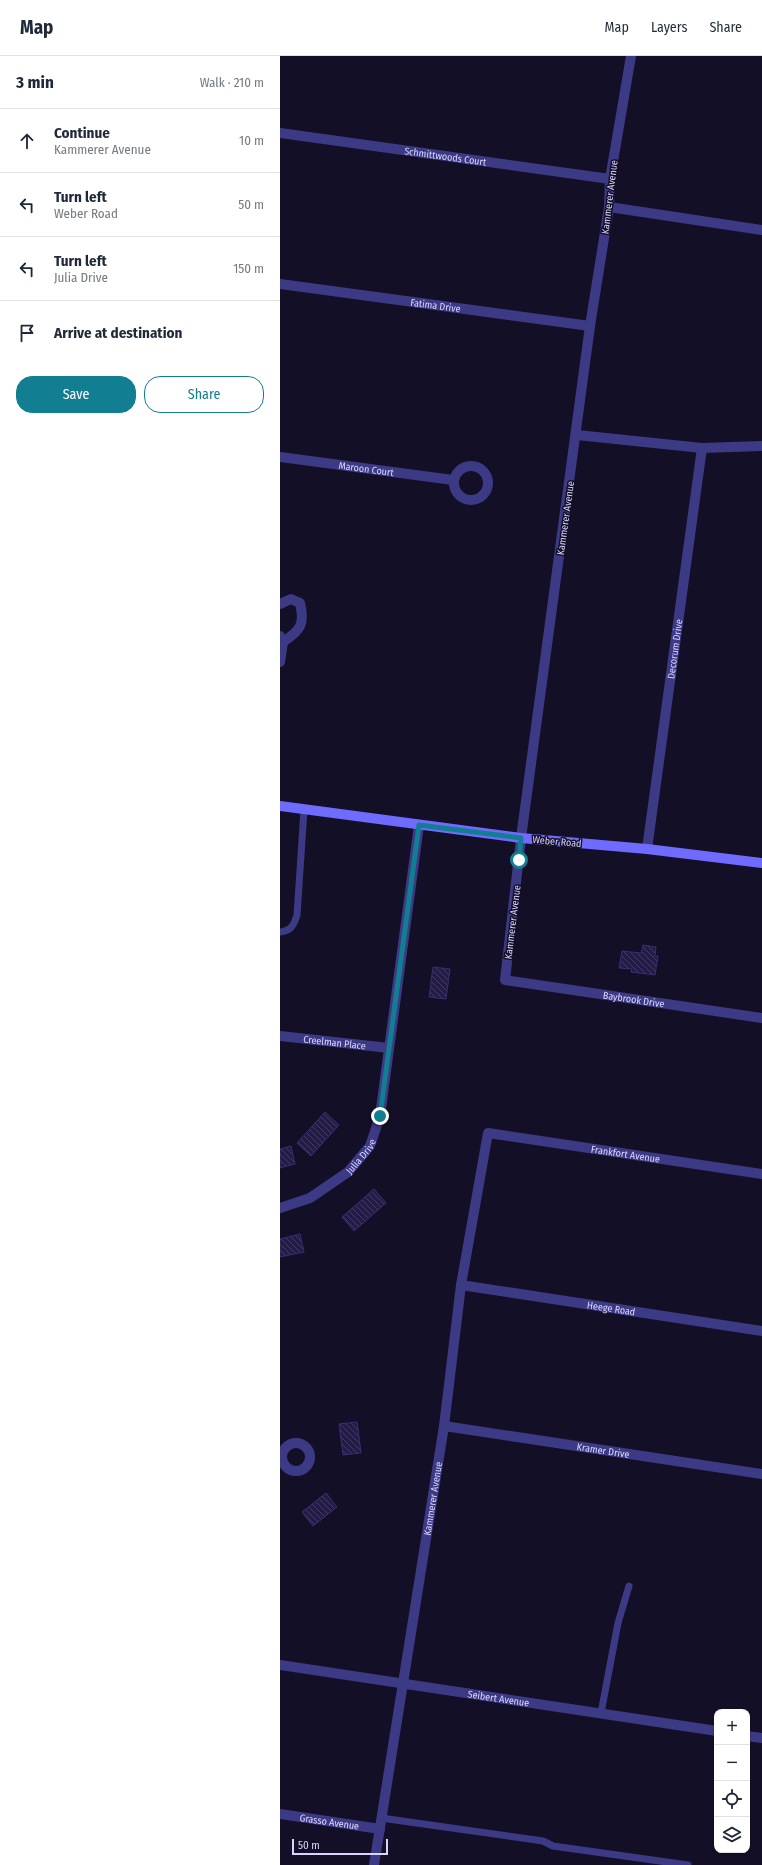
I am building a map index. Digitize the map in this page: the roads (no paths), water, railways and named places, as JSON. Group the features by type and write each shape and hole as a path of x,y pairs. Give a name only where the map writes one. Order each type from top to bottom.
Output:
{"main road":[{"name":"Weber Road","path":"280,806 521,838 647,849 762,863"}],"street":[{"name":"Kammerer Avenue","path":"505,980 521,838 577,434 590,326 609,207 610,179 631,56"},
{"name":"Schmittwoods Court","path":"280,133 610,179"},
{"path":"609,207 762,230"},
{"name":"Fatima Drive","path":"280,284 590,326"},
{"path":"577,434 702,448 762,446"},
{"name":"Decorum Drive","path":"647,849 702,448"},
{"name":"Maroon Court","path":"280,457 453,480"},
{"path":"280,604 291,599 300,603 303,616 302,623 296,633 281,639 280,662"},
{"name":"Julia Drive","path":"280,1208 310,1198 348,1172 370,1146 380,1116 419,825"},
{"name":"Baybrook Drive","path":"505,980 762,1018"},
{"name":"Creelman Place","path":"280,1036 389,1048"},
{"name":"Kammerer Avenue","path":"374,1865 444,1426 461,1286 488,1133"},
{"name":"Frankfort Avenue","path":"488,1133 762,1174"},
{"name":"Heege Road","path":"461,1286 762,1331"},
{"name":"Kramer Drive","path":"444,1426 762,1474"},
{"name":"Seibert Avenue","path":"280,1665 714,1731"},
{"path":"750,1736 762,1738"},
{"name":"Grasso Avenue","path":"280,1814 380,1829"}],"lane":[{"path":"280,932 290,930 297,915 304,810"},
{"path":"601,1713 618,1623 629,1586"},
{"path":"381,1818 543,1841 554,1846 688,1865"}]}
